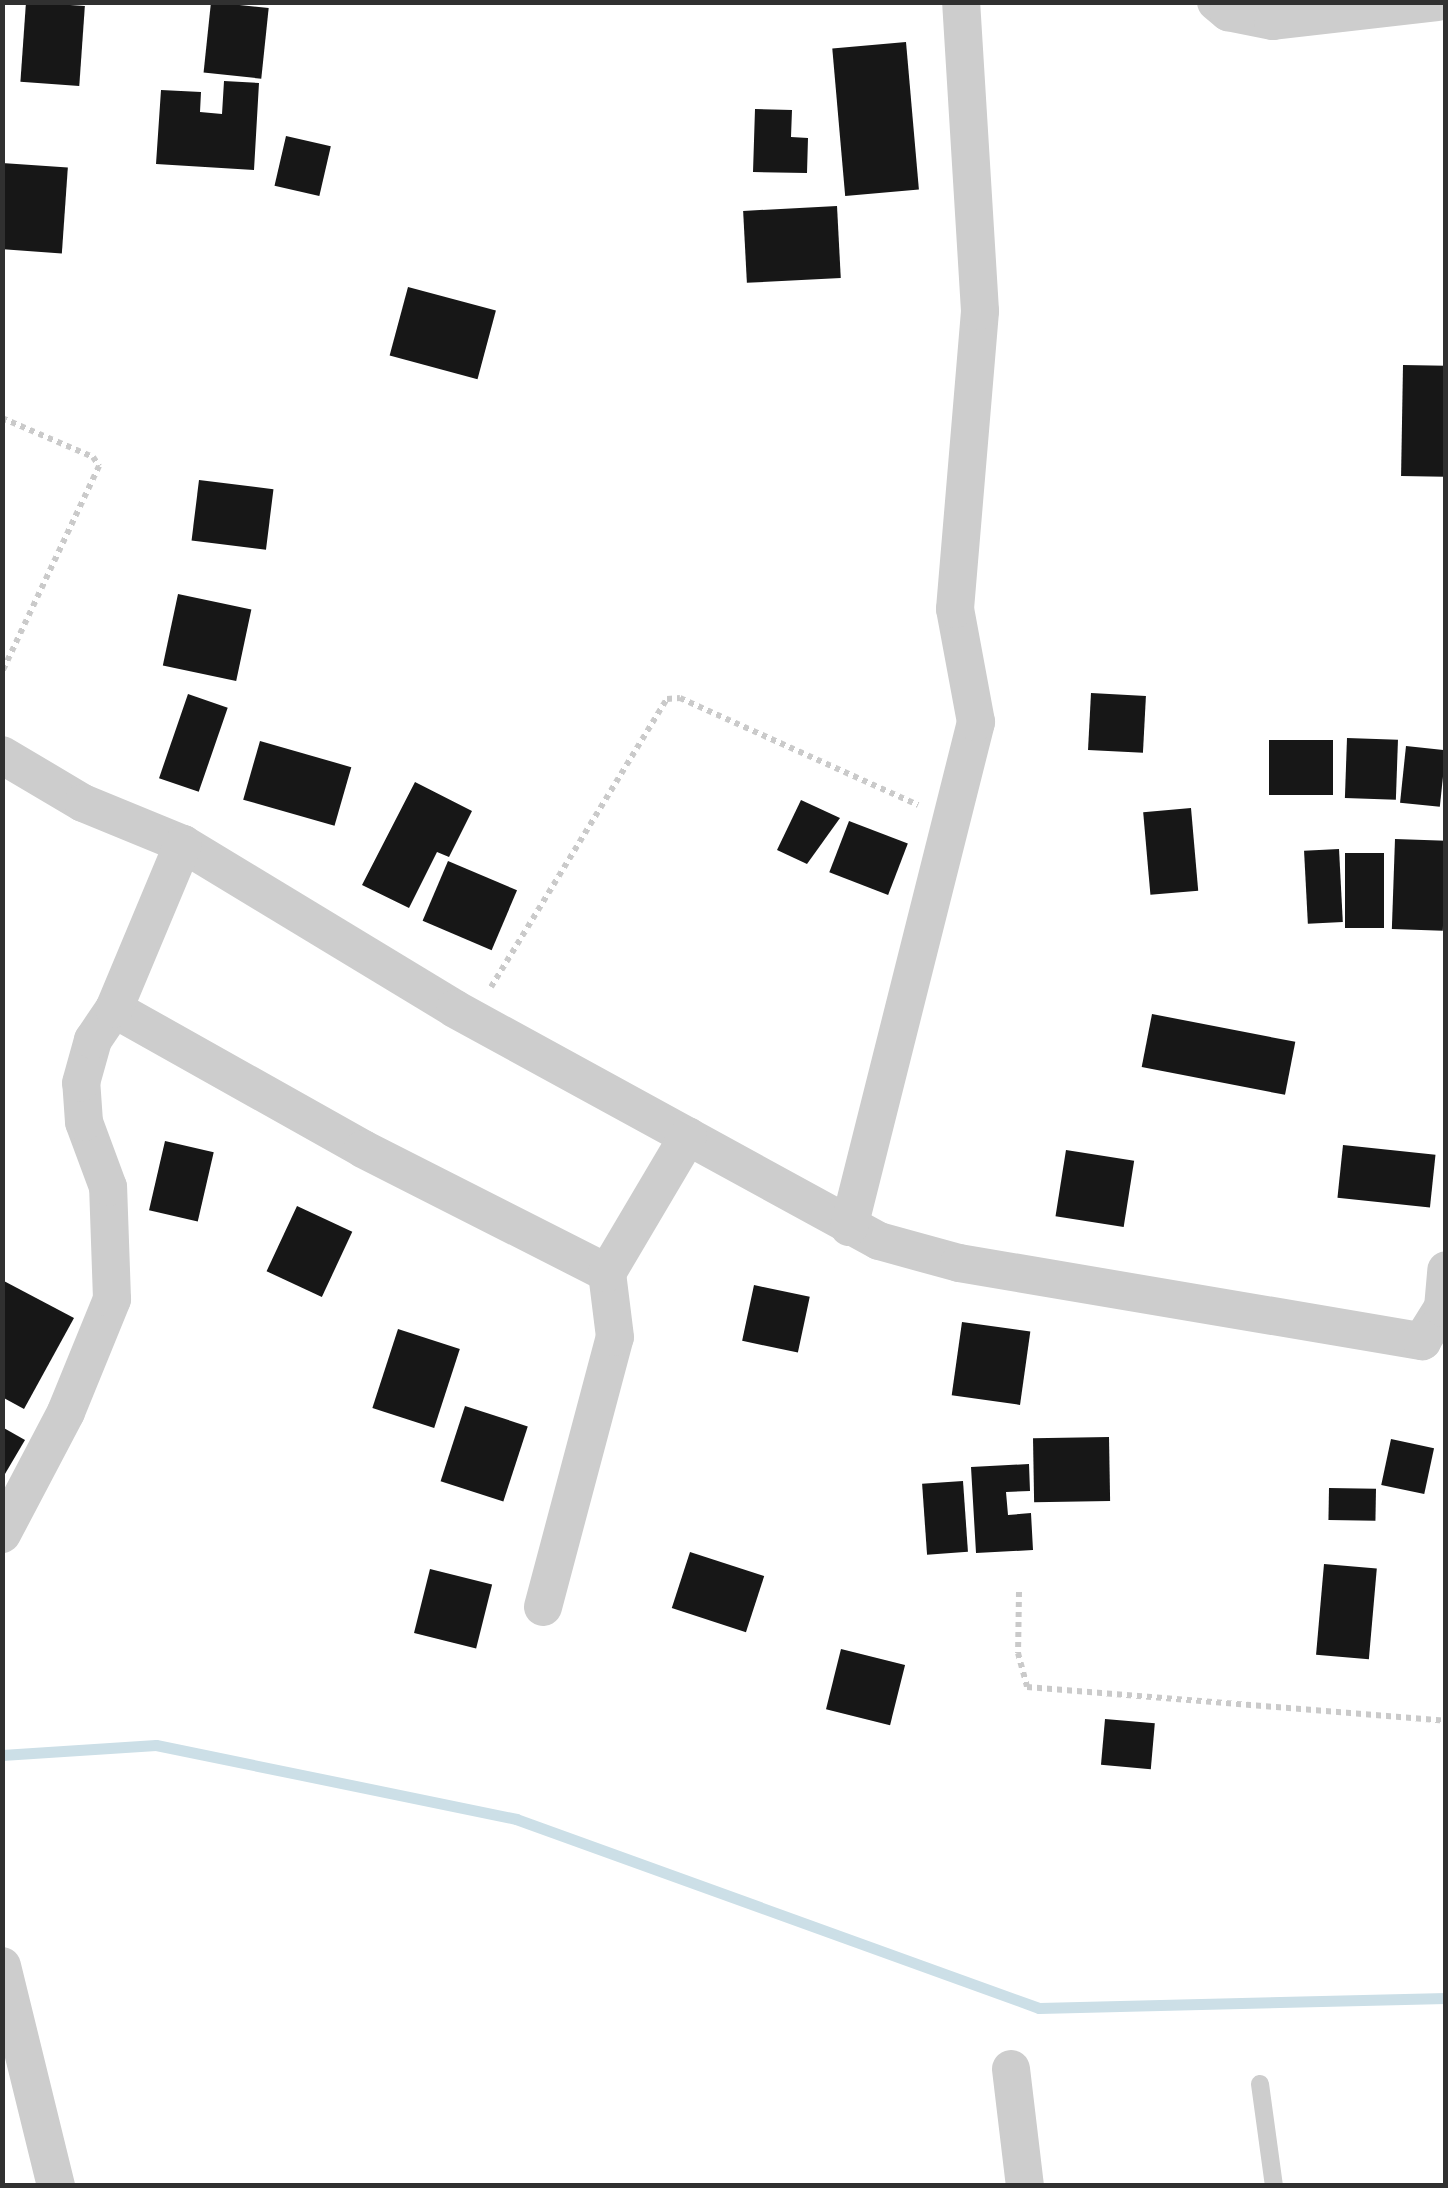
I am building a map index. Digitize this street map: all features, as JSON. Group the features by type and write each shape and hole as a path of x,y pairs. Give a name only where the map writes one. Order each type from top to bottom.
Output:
{"street":[{"path":"849,1227 976,722 955,608 980,311 961,2"},
{"path":"1216,2 1228,12 1274,21 1437,2"},
{"path":"2,755 83,803 183,844 472,1018 849,1227 959,1263 1434,1344 1443,1308 1446,1270"},
{"path":"2,1534 66,1412 112,1300 108,1187 84,1122 81,1083 92,1040 114,1009 183,844"},
{"path":"114,1009 363,1149 608,1273"},
{"path":"543,1607 614,1337 608,1273 688,1136"},
{"path":"2,1966 16,2084 56,2186"},
{"path":"1011,2068 1025,2186"}],"lane":[{"path":"1260,2084 1274,2186"}],"path":[{"path":"2,418 99,466 2,672"},
{"path":"472,1018 667,699 680,698 951,820"},
{"path":"1019,1592 1019,1665 1027,1687 1446,1721"}],"building":[{"path":"26,2 85,6 79,86 20,82"},
{"path":"211,2 269,8 261,79 204,73"},
{"path":"906,42 919,189 845,196 832,48"},
{"path":"224,81 259,83 254,170 156,164 161,90 201,92 200,112 222,114"},
{"path":"755,109 792,110 791,137 808,138 807,173 753,172"},
{"path":"286,136 331,146 319,196 275,186"},
{"path":"2,163 68,168 62,253 2,249"},
{"path":"837,206 841,278 747,283 743,211"},
{"path":"408,287 496,311 478,379 390,356"},
{"path":"1403,365 1446,366 1444,477 1401,476"},
{"path":"199,480 273,489 266,550 192,541"},
{"path":"178,594 251,610 236,681 163,665"},
{"path":"1091,693 1146,696 1143,753 1088,750"},
{"path":"188,694 228,708 199,792 159,778"},
{"path":"1347,738 1398,740 1396,800 1345,798"},
{"path":"1269,740 1333,740 1333,795 1269,795"},
{"path":"260,741 351,767 335,826 243,800"},
{"path":"1406,746 1446,750 1440,807 1400,803"},
{"path":"415,782 472,811 449,857 437,852 409,908 362,885"},
{"path":"801,800 840,818 807,864 777,850"},
{"path":"1191,808 1198,891 1150,895 1143,812"},
{"path":"849,821 908,844 888,895 829,872"},
{"path":"1395,839 1446,841 1443,931 1392,929"},
{"path":"1339,849 1343,922 1308,924 1304,851"},
{"path":"1345,853 1384,853 1384,928 1345,928"},
{"path":"448,861 517,890 492,950 423,921"},
{"path":"1152,1014 1295,1042 1285,1095 1142,1067"},
{"path":"165,1141 214,1152 198,1221 149,1210"},
{"path":"1343,1145 1435,1155 1430,1207 1337,1198"},
{"path":"1066,1150 1134,1161 1124,1227 1056,1216"},
{"path":"297,1206 352,1232 322,1297 267,1271"},
{"path":"2,1280 74,1318 24,1409 2,1397"},
{"path":"754,1285 810,1297 798,1353 742,1341"},
{"path":"962,1322 1030,1332 1020,1405 952,1395"},
{"path":"398,1329 460,1349 434,1428 372,1408"},
{"path":"465,1406 528,1426 503,1502 441,1481"},
{"path":"2,1427 25,1440 2,1479"},
{"path":"1109,1437 1110,1501 1034,1502 1033,1438"},
{"path":"1391,1439 1434,1448 1424,1494 1381,1485"},
{"path":"1029,1464 1030,1491 1006,1492 1008,1515 1031,1513 1033,1550 976,1553 971,1467"},
{"path":"963,1481 968,1552 927,1555 922,1484"},
{"path":"1329,1488 1376,1489 1375,1521 1328,1520"},
{"path":"690,1552 764,1576 746,1632 672,1608"},
{"path":"1324,1564 1377,1569 1369,1659 1316,1655"},
{"path":"430,1569 492,1584 476,1649 414,1633"},
{"path":"841,1649 905,1665 890,1725 826,1709"},
{"path":"1105,1719 1155,1723 1151,1769 1101,1765"}],"waterway":[{"path":"2,1755 156,1745 516,1819 1039,2008 1446,1998"}]}
